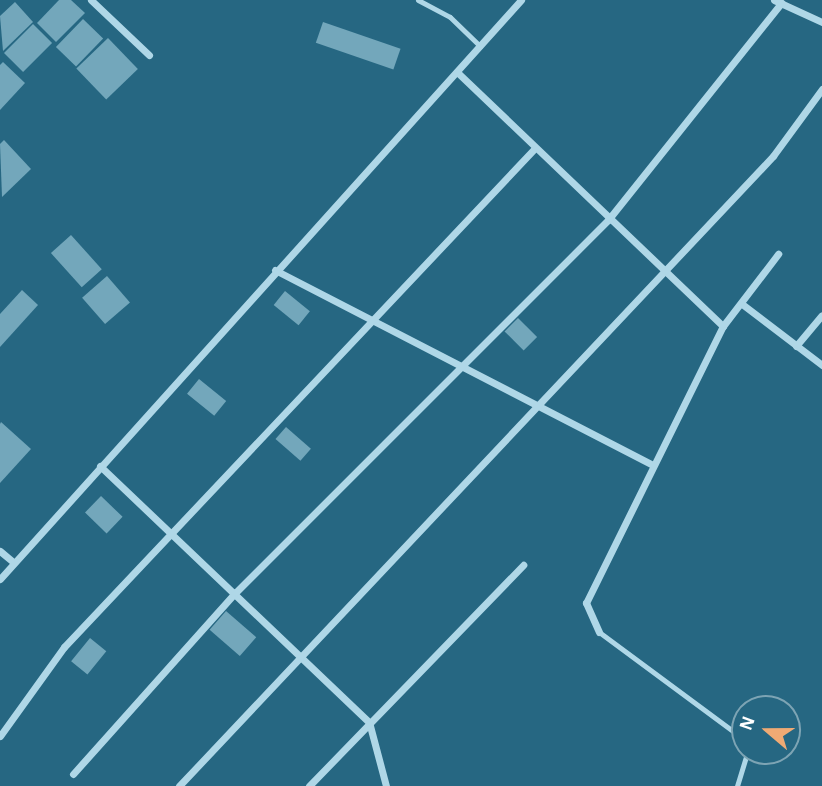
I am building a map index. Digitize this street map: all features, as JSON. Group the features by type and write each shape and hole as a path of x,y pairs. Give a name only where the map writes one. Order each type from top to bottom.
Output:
{"street":[{"path":"91,0 149,55"},
{"path":"0,579 275,270 521,0"},
{"path":"73,774 236,592 608,220 778,2 822,22"},
{"path":"457,72 608,220 723,326"},
{"path":"178,786 773,156 822,89"},
{"path":"0,736 64,647 535,148"},
{"path":"599,632 588,620 586,603 723,326 778,254"},
{"path":"275,270 373,321 463,363 653,465"},
{"path":"741,304 822,365"},
{"path":"796,346 822,315"},
{"path":"100,466 236,592 369,722 386,786"},
{"path":"0,551 13,562"},
{"path":"309,786 523,565"}],"lane":[{"path":"418,0 450,17 480,46"},
{"path":"599,632 731,730"},
{"path":"737,786 744,765"}],"building":[{"path":"59,0 71,0 85,13 56,42 37,23"},
{"path":"15,2 33,22 3,51 0,16"},
{"path":"83,19 103,38 76,67 56,47"},
{"path":"323,22 401,49 393,69 316,43"},
{"path":"33,24 52,43 23,72 4,53"},
{"path":"108,38 138,69 106,99 76,69"},
{"path":"3,62 25,83 0,110 0,65"},
{"path":"4,140 31,169 2,197 0,144"},
{"path":"71,235 102,269 82,287 51,253"},
{"path":"107,276 130,302 105,324 82,298"},
{"path":"22,290 38,305 0,347 0,314"},
{"path":"285,291 310,311 299,325 274,305"},
{"path":"518,318 537,337 524,351 505,331"},
{"path":"199,379 226,401 214,416 187,394"},
{"path":"1,422 31,449 0,483 0,424"},
{"path":"286,427 311,449 300,461 276,439"},
{"path":"101,496 123,517 107,533 85,513"},
{"path":"226,611 256,637 240,656 210,630"},
{"path":"90,638 106,651 87,675 71,661"}]}
